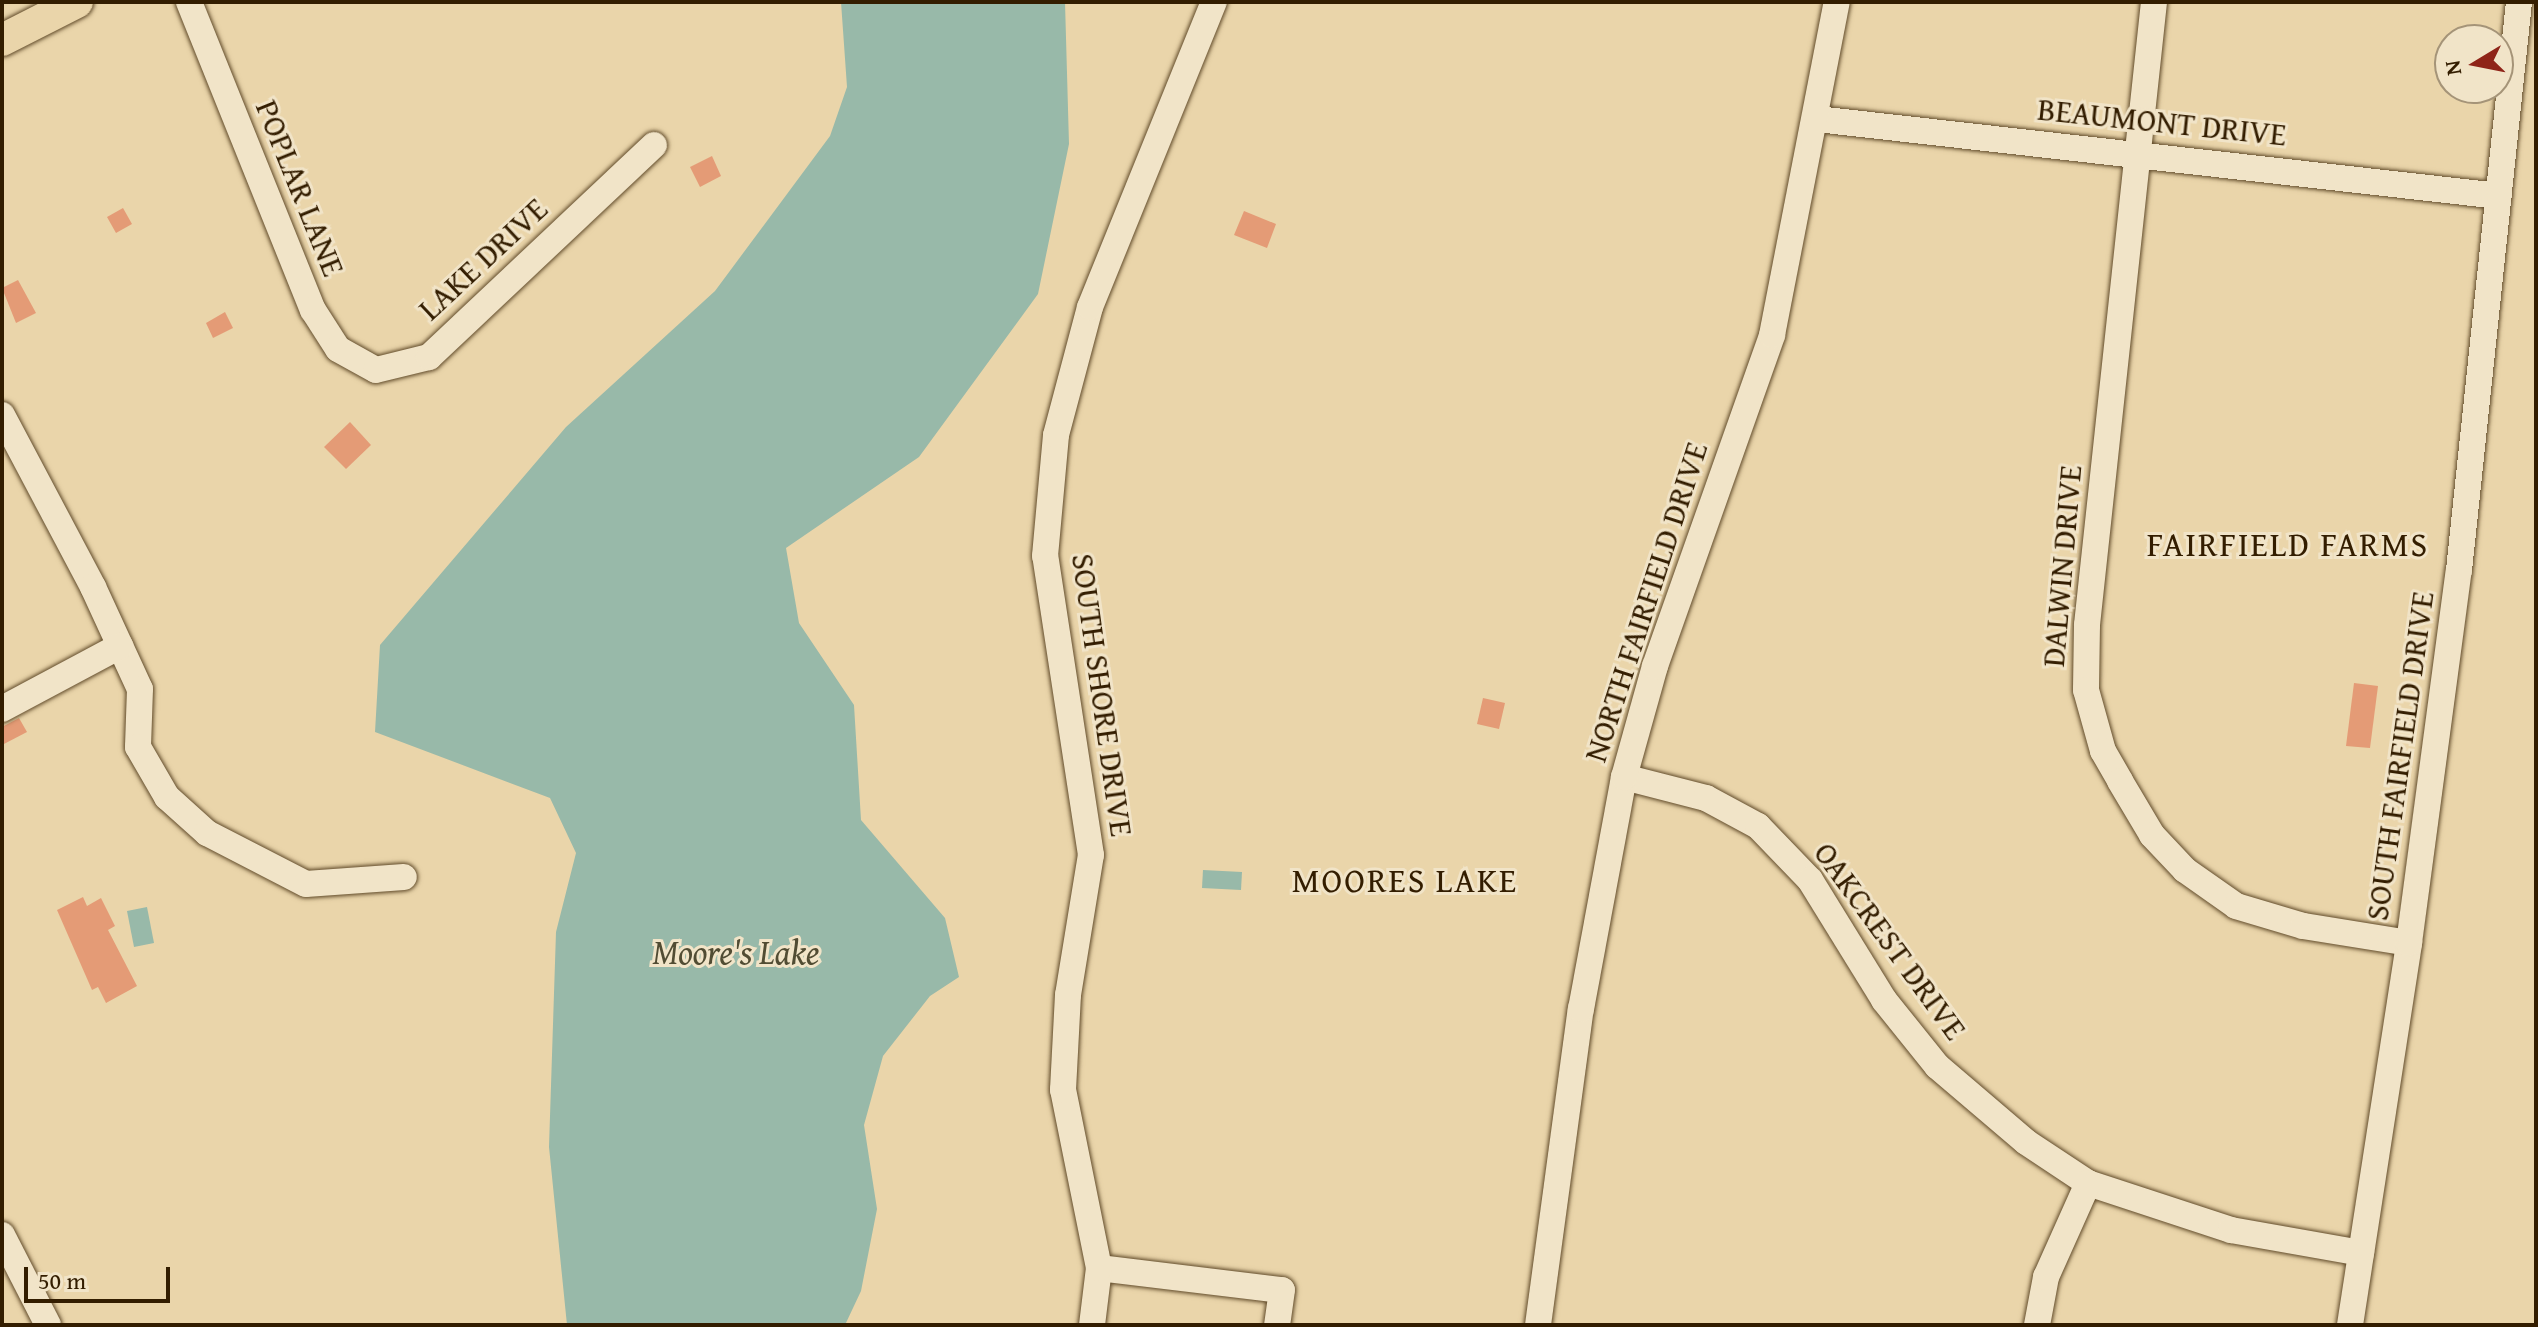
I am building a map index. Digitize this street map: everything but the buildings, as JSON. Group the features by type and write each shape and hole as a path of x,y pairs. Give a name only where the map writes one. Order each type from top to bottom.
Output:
{"main road":[{"path":"2,40 77,2"}],"street":[{"name":"POPLAR LANE","path":"189,2 313,310 338,349 382,369"},
{"name":"SOUTH SHORE DRIVE","path":"1092,1325 1099,1268 1063,1090 1068,995 1091,855 1045,556 1056,435 1090,307 1214,2"},
{"name":"NORTH FAIRFIELD DRIVE","path":"1538,1325 1581,1009 1624,777 1655,666 1772,335 1817,119 1837,2"},
{"name":"DALWIN DRIVE","path":"2154,2 2087,625 2086,690 2103,751 2152,835 2185,870 2236,906 2303,926 2409,943"},
{"name":"SOUTH FAIRFIELD DRIVE","path":"2350,1325 2409,943 2459,570 2519,2"},
{"name":"BEAUMONT DRIVE","path":"1817,119 2136,152 2499,196"},
{"name":"LAKE DRIVE","path":"382,369 429,357 654,145"},
{"path":"2,415 93,587 140,689 138,747 167,797 207,833 306,884 404,877"},
{"path":"2,709 120,646"},
{"name":"OAKCREST DRIVE","path":"1624,777 1706,798 1758,826 1810,880 1884,1000 1937,1066 2026,1142 2088,1183 2231,1230 2361,1253"},
{"path":"2037,1325 2046,1277 2088,1183"},
{"path":"2,1235 48,1325"},
{"path":"1099,1268 1282,1290 1277,1325"}],"water":[{"name":"Moore's Lake","path":"841,2 1065,2 1069,144 1038,294 919,457 786,548 799,623 854,705 861,820 945,918 959,977 930,996 883,1056 864,1125 877,1209 861,1291 845,1325 567,1325 549,1147 556,932 576,853 550,798 375,732 380,645 566,427 715,291 830,136 847,87"},
{"path":"1203,870 1242,872 1241,890 1202,888"},
{"path":"147,907 154,943 134,947 127,911"}],"district":[{"name":"FAIRFIELD FARMS","path":"2288,544"},
{"name":"MOORES LAKE","path":"1405,880"}]}
